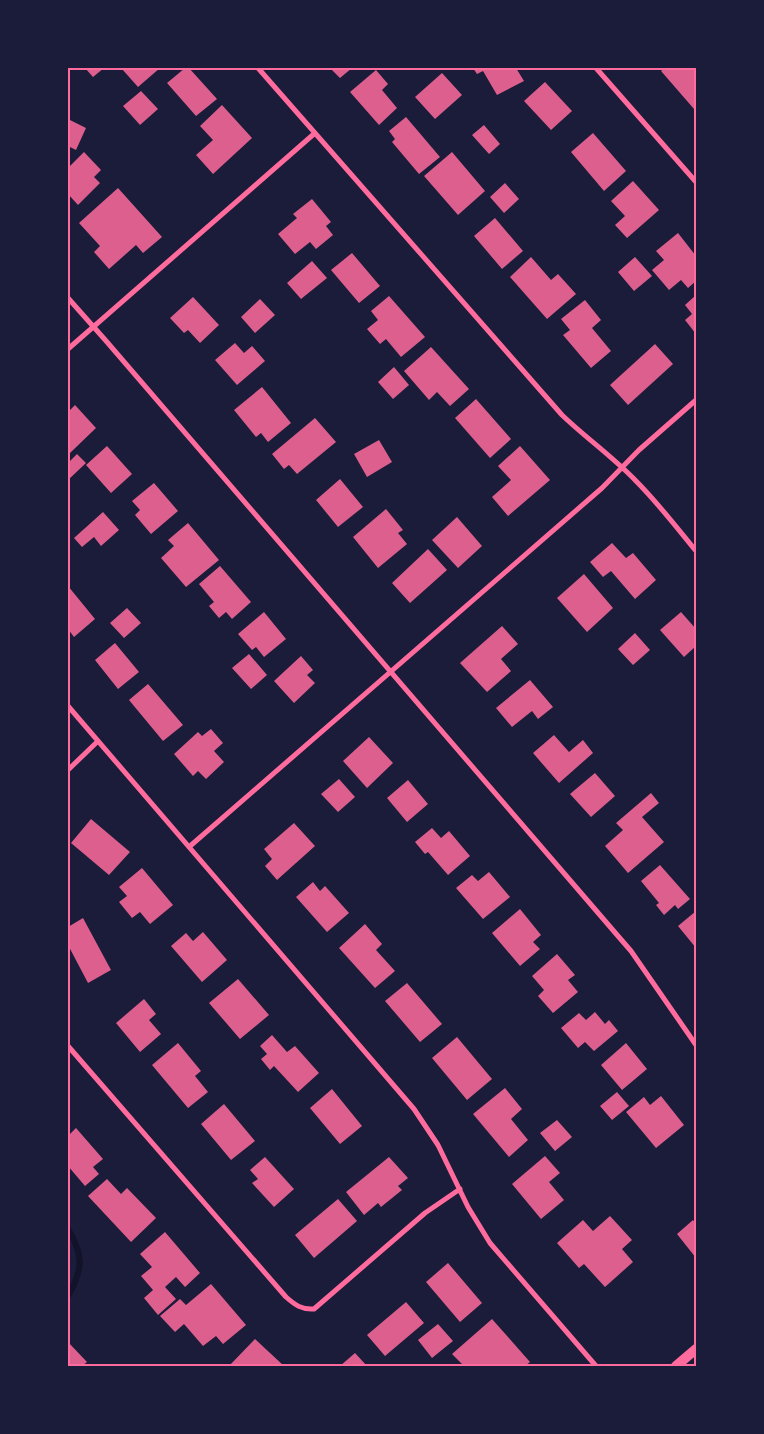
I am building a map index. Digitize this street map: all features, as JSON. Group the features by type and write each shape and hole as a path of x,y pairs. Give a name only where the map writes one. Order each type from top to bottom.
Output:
{"main road":[{"path":"676,1366 696,1348"}],"street":[{"path":"258,68 562,415 583,436 638,482 696,551"},
{"path":"596,68 696,182"},
{"path":"68,349 315,133"},
{"path":"68,298 631,951 696,1045"},
{"path":"189,847 602,488 622,467 696,400"},
{"path":"68,706 414,1109 438,1145 478,1225 490,1243 596,1366"},
{"path":"68,770 98,741"},
{"path":"68,1046 286,1297 306,1310 314,1309 425,1213 460,1190"}],"building":[{"path":"85,68 104,68 93,77"},
{"path":"160,68 138,87 122,69"},
{"path":"185,68 189,68 217,99 196,116 167,83"},
{"path":"330,68 352,68 340,78"},
{"path":"473,68 516,68 524,81 497,95 483,71 477,74"},
{"path":"665,68 696,68 696,107 694,109 661,71"},
{"path":"376,70 388,84 382,90 397,108 379,125 350,92"},
{"path":"442,73 462,95 435,119 415,97"},
{"path":"545,82 572,111 551,130 524,101"},
{"path":"141,91 158,109 140,125 123,106"},
{"path":"222,105 252,138 213,174 196,155 213,140 200,126"},
{"path":"406,117 440,157 419,174 392,142 395,139 389,131"},
{"path":"68,119 86,128 76,150 68,146"},
{"path":"484,125 500,144 489,154 472,135"},
{"path":"593,133 626,171 604,191 571,152"},
{"path":"84,152 101,170 94,177 100,183 78,205 68,194 68,168"},
{"path":"452,152 485,191 458,215 424,176"},
{"path":"633,181 659,210 627,238 615,225 625,216 611,201"},
{"path":"505,183 519,199 504,213 490,197"},
{"path":"118,188 162,237 143,253 136,245 109,269 94,252 100,246 79,223"},
{"path":"312,199 331,222 326,226 333,235 316,249 310,242 295,254 278,234 297,218 293,214"},
{"path":"495,218 523,251 502,269 474,236"},
{"path":"678,233 696,256 696,281 688,288 681,280 669,290 652,270 664,260 656,251"},
{"path":"352,253 380,286 359,303 331,270"},
{"path":"531,257 551,280 558,274 576,294 547,319 510,277"},
{"path":"635,257 652,276 634,291 618,272"},
{"path":"312,261 327,278 301,299 287,283"},
{"path":"696,295 696,334 685,320 692,314 685,305"},
{"path":"389,296 425,337 401,357 386,339 380,344 367,329 378,320 371,311"},
{"path":"193,297 219,325 200,343 188,330 184,333 170,318"},
{"path":"260,299 275,315 255,333 241,317"},
{"path":"585,300 601,320 592,328 611,351 591,368 563,335 570,330 561,319"},
{"path":"235,343 244,353 252,346 265,361 237,385 215,360"},
{"path":"655,344 673,364 628,405 610,385"},
{"path":"431,347 469,389 450,406 437,392 429,400 404,371"},
{"path":"394,367 409,385 393,399 378,382"},
{"path":"262,387 291,423 268,442 261,433 256,437 234,410"},
{"path":"476,399 511,439 490,458 455,418"},
{"path":"75,405 96,428 70,453 68,450 68,412"},
{"path":"315,418 336,442 297,474 289,465 284,469 272,454"},
{"path":"379,440 392,462 367,477 354,454"},
{"path":"107,446 132,474 111,493 86,465"},
{"path":"520,446 550,480 508,516 492,497 511,480 498,466"},
{"path":"77,454 86,463 68,480 68,463"},
{"path":"340,479 363,507 338,527 316,500"},
{"path":"154,483 178,511 151,534 135,515 140,510 132,501"},
{"path":"386,509 403,530 398,533 407,544 378,568 353,537"},
{"path":"103,512 119,530 101,546 94,537 82,547 74,538"},
{"path":"457,517 482,546 458,568 432,540"},
{"path":"188,523 219,560 186,587 161,558 174,546 168,540"},
{"path":"612,543 626,558 633,553 656,580 635,599 611,571 603,577 590,562"},
{"path":"428,549 447,570 410,603 392,583"},
{"path":"220,566 251,602 232,619 226,612 219,618 209,606 214,602 199,584"},
{"path":"584,574 613,608 587,632 557,598"},
{"path":"68,586 95,619 74,637 68,629"},
{"path":"127,608 141,623 124,638 110,623"},
{"path":"264,612 286,639 264,657 256,647 252,650 238,634"},
{"path":"681,612 696,629 696,646 684,657 660,630"},
{"path":"502,626 518,644 501,659 511,671 487,692 460,663"},
{"path":"635,633 650,650 633,665 618,649"},
{"path":"115,643 139,672 118,689 95,660"},
{"path":"249,654 267,675 251,689 232,668"},
{"path":"301,656 313,670 307,675 315,683 294,703 274,681"},
{"path":"530,680 553,707 538,719 532,711 512,727 496,708"},
{"path":"148,684 183,725 163,741 129,700"},
{"path":"211,729 223,743 214,751 224,762 206,779 198,771 193,776 174,754 198,732 202,736"},
{"path":"554,735 569,752 583,740 593,753 559,783 533,753"},
{"path":"369,737 393,763 367,788 343,761"},
{"path":"595,773 615,796 591,817 570,794"},
{"path":"339,779 355,797 338,812 321,794"},
{"path":"408,780 428,804 407,822 387,798"},
{"path":"651,793 659,803 642,817 664,842 628,873 605,846 623,830 616,823"},
{"path":"91,819 130,852 109,875 71,843"},
{"path":"294,823 315,846 277,880 265,866 272,859 264,849"},
{"path":"432,828 441,838 449,831 470,856 448,875 428,852 425,854 415,842"},
{"path":"660,865 690,899 678,909 675,905 664,915 656,905 659,903 641,881"},
{"path":"142,868 173,905 150,924 140,912 132,918 119,902 127,896 119,887"},
{"path":"489,872 510,897 483,919 456,888 472,875 478,881"},
{"path":"313,882 320,891 325,886 349,913 327,932 296,897"},
{"path":"520,909 541,935 533,942 540,949 520,966 492,933"},
{"path":"696,911 696,948 678,926"},
{"path":"83,918 111,970 88,983 68,945 68,927"},
{"path":"365,924 382,944 376,950 395,971 375,988 339,948"},
{"path":"203,932 227,960 202,982 171,946 186,933 193,941"},
{"path":"557,954 575,975 568,980 578,992 553,1013 538,996 544,990 532,976"},
{"path":"238,979 269,1015 240,1039 209,1003"},
{"path":"407,983 442,1024 420,1042 385,1001"},
{"path":"144,999 156,1014 149,1020 161,1034 140,1052 116,1023"},
{"path":"595,1012 605,1024 609,1020 618,1031 594,1051 585,1042 578,1048 561,1028 579,1013 586,1020"},
{"path":"272,1035 287,1052 295,1046 319,1073 298,1092 274,1066 270,1070 261,1059 267,1054 260,1046"},
{"path":"457,1037 492,1079 467,1100 432,1058"},
{"path":"178,1043 201,1071 195,1076 208,1092 188,1108 152,1065"},
{"path":"626,1043 647,1069 622,1090 601,1065"},
{"path":"505,1088 522,1109 511,1119 528,1140 509,1157 473,1114"},
{"path":"332,1089 362,1126 340,1144 310,1108"},
{"path":"617,1092 629,1106 612,1120 600,1106"},
{"path":"661,1096 684,1125 656,1148 626,1112 644,1097 650,1105"},
{"path":"224,1104 255,1141 231,1160 201,1124"},
{"path":"557,1120 572,1137 555,1151 540,1133"},
{"path":"76,1128 103,1159 93,1167 99,1174 85,1186 68,1166 68,1136"},
{"path":"545,1156 560,1173 549,1182 564,1200 541,1219 512,1184"},
{"path":"265,1157 294,1189 274,1207 252,1183 258,1179 250,1170"},
{"path":"389,1157 408,1178 398,1186 402,1190 381,1207 378,1203 364,1215 346,1192"},
{"path":"107,1179 121,1194 127,1188 156,1218 131,1242 88,1196"},
{"path":"338,1199 357,1221 314,1258 295,1235"},
{"path":"610,1216 632,1240 622,1249 633,1262 605,1287 584,1264 579,1268 557,1243 583,1220 593,1231"},
{"path":"693,1220 696,1224 696,1258 677,1234"},
{"path":"165,1232 200,1273 185,1287 176,1277 165,1287 176,1299 158,1315 144,1298 153,1290 141,1276 152,1267 140,1254"},
{"path":"448,1263 482,1303 460,1322 426,1282"},
{"path":"211,1284 246,1325 223,1344 216,1336 203,1346 184,1324 175,1332 160,1316 180,1299 186,1305"},
{"path":"406,1302 424,1323 385,1356 367,1335"},
{"path":"492,1319 530,1362 525,1366 464,1366 452,1354"},
{"path":"438,1324 453,1341 432,1358 418,1340"},
{"path":"255,1339 284,1366 229,1366"},
{"path":"68,1342 87,1362 82,1366 68,1366"},
{"path":"355,1353 367,1366 340,1366"}],"waterway":[{"path":"68,1229 77,1247 80,1262 77,1278 68,1296"}]}
